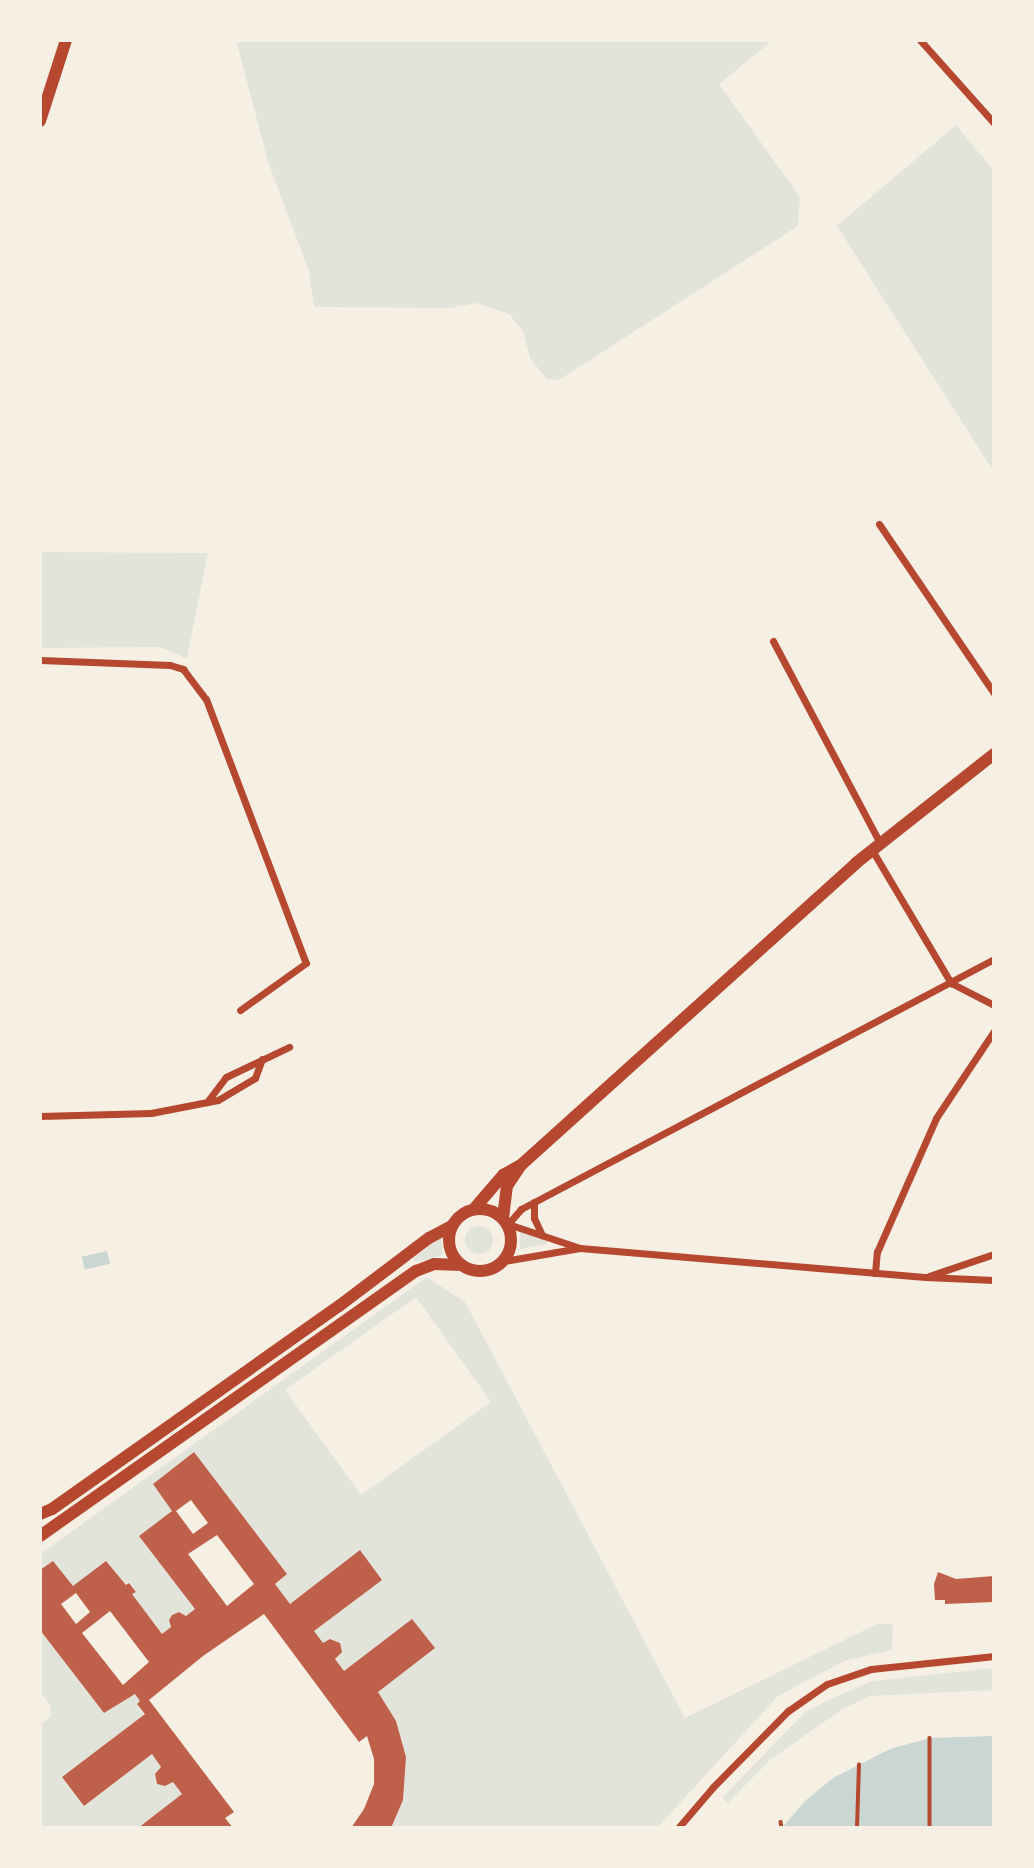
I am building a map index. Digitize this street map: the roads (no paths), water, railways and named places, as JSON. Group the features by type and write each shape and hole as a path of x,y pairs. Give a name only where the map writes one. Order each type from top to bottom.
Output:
{"street":[{"path":"40,121 66,40"},
{"path":"920,40 994,123"},
{"path":"879,524 994,693"},
{"path":"773,641 876,846 951,984 994,1005"},
{"path":"40,660 170,665 183,669 206,699 306,962 240,1010"},
{"path":"40,1514 52,1509 319,1321 429,1238 452,1226 465,1213 474,1209 503,1175 521,1165 876,846 994,754"},
{"path":"505,1221 534,1202 994,959"},
{"path":"876,1273 877,1252 936,1118 994,1031"},
{"path":"207,1102 226,1077 289,1047"},
{"path":"40,1116 150,1113 207,1102 226,1097 255,1078 262,1059"},
{"path":"504,1261 512,1244 505,1221 507,1186 521,1165"},
{"path":"534,1202 534,1218 542,1235"},
{"path":"474,1209 490,1210 505,1221 580,1248 925,1277 994,1280"},
{"path":"452,1226 451,1251 461,1265"},
{"path":"40,1536 416,1271 434,1264 461,1265 483,1272 504,1261 580,1248"},
{"path":"925,1277 994,1254"},
{"path":"678,1828 713,1787 789,1711 827,1684 871,1669 994,1656"}]}
